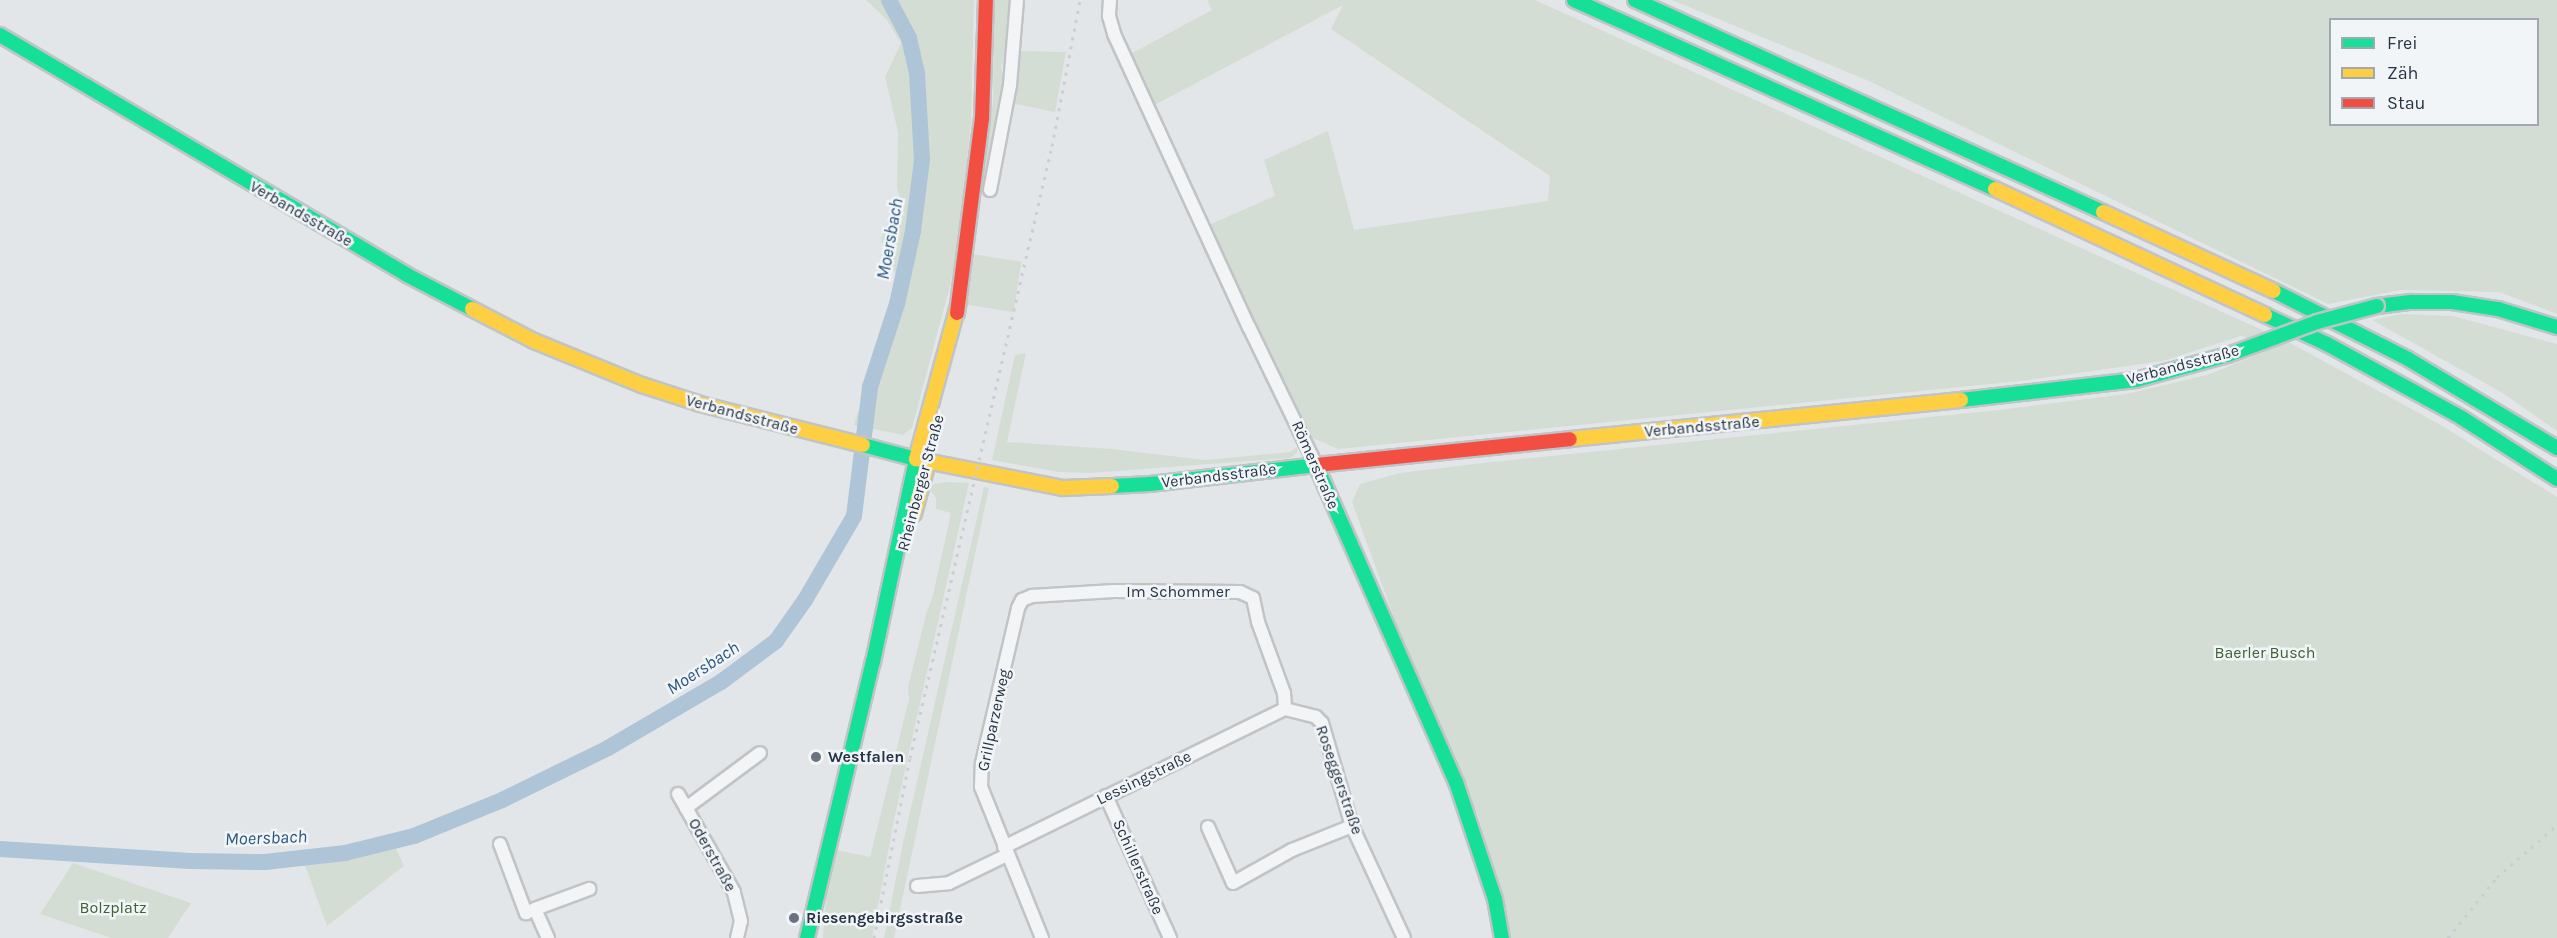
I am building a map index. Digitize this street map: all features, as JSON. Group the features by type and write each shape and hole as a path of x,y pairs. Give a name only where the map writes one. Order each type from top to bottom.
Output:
{"main road":[{"name":"Rheinberger Straße","path":"807,938 922,460 950,368 982,119 986,0"},
{"path":"1574,0 2062,219 2327,344 2462,418 2557,479"},
{"path":"1635,0 2061,191 2320,314 2445,380 2557,448"},
{"name":"Verbandsstraße","path":"0,36 388,264 499,324 579,360 681,398 761,421 922,460 1063,488 1150,484 1316,465 2070,389 2136,380 2228,355 2326,319 2377,306 2411,302 2452,302 2498,309 2557,327"},
{"name":"Römerstraße","path":"1316,465 1456,782 1495,899 1502,938"}],"street":[{"path":"990,190 1010,85 1017,0"},
{"name":"Römerstraße","path":"1110,0 1108,16 1114,34 1249,327 1316,465"},
{"name":"Im Schommer","path":"1022,600 1032,596 1114,591 1240,592 1253,598 1258,622 1284,693 1285,710"},
{"name":"Grillparzerweg","path":"1022,600 1018,608 981,763 981,788 1042,938"},
{"name":"Lessingstraße","path":"917,886 949,883 1107,796 1285,710"},
{"name":"Roseggerstraße","path":"1285,710 1316,717 1322,723 1353,826 1404,938"},
{"name":"Oderstraße","path":"686,808 760,753"},
{"name":"Oderstraße","path":"678,794 734,892 741,921 737,938"},
{"name":"Schillerstraße","path":"1107,796 1170,938"},
{"path":"1208,827 1233,883 1292,850 1353,826"},
{"path":"500,844 526,913 589,889"},
{"path":"535,909 548,938"}],"green space":[{"path":"866,0 974,0 971,122 959,241 950,286 912,428 903,435 854,425 898,278 886,259 881,239 889,220 905,215 897,188 898,132 885,77 901,43 886,19"},
{"path":"994,0 1010,0 1005,58 1001,66 1004,96 989,179 983,179 993,101"},
{"path":"1207,0 1535,0 2273,335 2256,341 2241,336 2163,361 2021,381 1338,449 1313,438 1305,440 1204,227 1275,196 1264,160 1328,131 1354,230 1548,201 1550,176 1331,29 1343,5 1149,108 1125,57 1212,10"},
{"path":"1672,0 2557,0 2557,314 2499,292 2401,290 2328,304 1869,81"},
{"path":"1019,51 1066,52 1055,112 1011,103"},
{"path":"972,254 1021,262 1013,312 964,304"},
{"path":"2401,314 2453,316 2557,344 2557,431 2501,392 2372,320"},
{"name":"Baerler Busch","path":"2279,337 2439,424 2557,497 2557,938 1508,938 1503,902 1479,818 1408,656 1352,502 1360,484 1400,473 1483,463 1999,410 2126,394 2207,375 2264,352 2259,344"},
{"path":"1026,353 1007,442 1112,449 1205,460 1290,452 1298,446 1297,453 1290,458 1090,473 1059,472 992,460 1015,355"},
{"path":"947,482 969,483 894,820 872,938 823,938 826,896 837,850 870,857 909,699 908,687 933,595 951,513 936,509 936,498 929,488 930,485"},
{"path":"984,487 989,488 894,938 884,938 903,843"},
{"path":"393,842 404,866 327,926 301,854"},
{"name":"Bolzplatz","path":"73,863 191,903 168,938 111,938 40,914"}],"waterway":[{"name":"Moersbach","path":"0,849 191,861 265,862 345,853 414,836 502,800 608,748 721,682 776,641 805,600 854,516 870,387 897,304 913,231 922,160 917,73 909,38 889,0"}],"railway":[{"path":"874,938 910,758 1052,146 1080,0"},
{"path":"2448,938 2497,877 2557,825"}],"traffic: fast":[{"path":"1574,0 1995,189"},
{"path":"1635,0 2103,212"},
{"path":"0,35 407,275 472,309"},
{"path":"2274,291 2408,359 2557,448"},
{"path":"2377,306 2411,302 2452,302 2498,309 2557,327"},
{"path":"2228,355 2317,322 2377,306"},
{"path":"2265,315 2327,344 2462,418 2557,479"},
{"path":"1961,400 2136,380 2228,355"},
{"path":"807,938 873,662 916,459 863,445"},
{"path":"1112,486 1150,484 1316,465 1456,782 1495,899 1502,938"}],"traffic: slow":[{"path":"1995,189 2265,315"},
{"path":"2103,212 2274,291"},
{"path":"959,302 916,459 1063,488 1112,486"},
{"path":"472,309 534,341 642,385 700,404 863,445"},
{"path":"1570,439 1961,400"},
{"path":"914,514 928,462"}],"traffic: jam":[{"path":"957,313 982,119 986,0"},
{"path":"1316,465 1570,439"}],"place":[{"name":"Westfalen","path":"816,757"},
{"name":"Riesengebirgsstraße","path":"794,918"}]}
